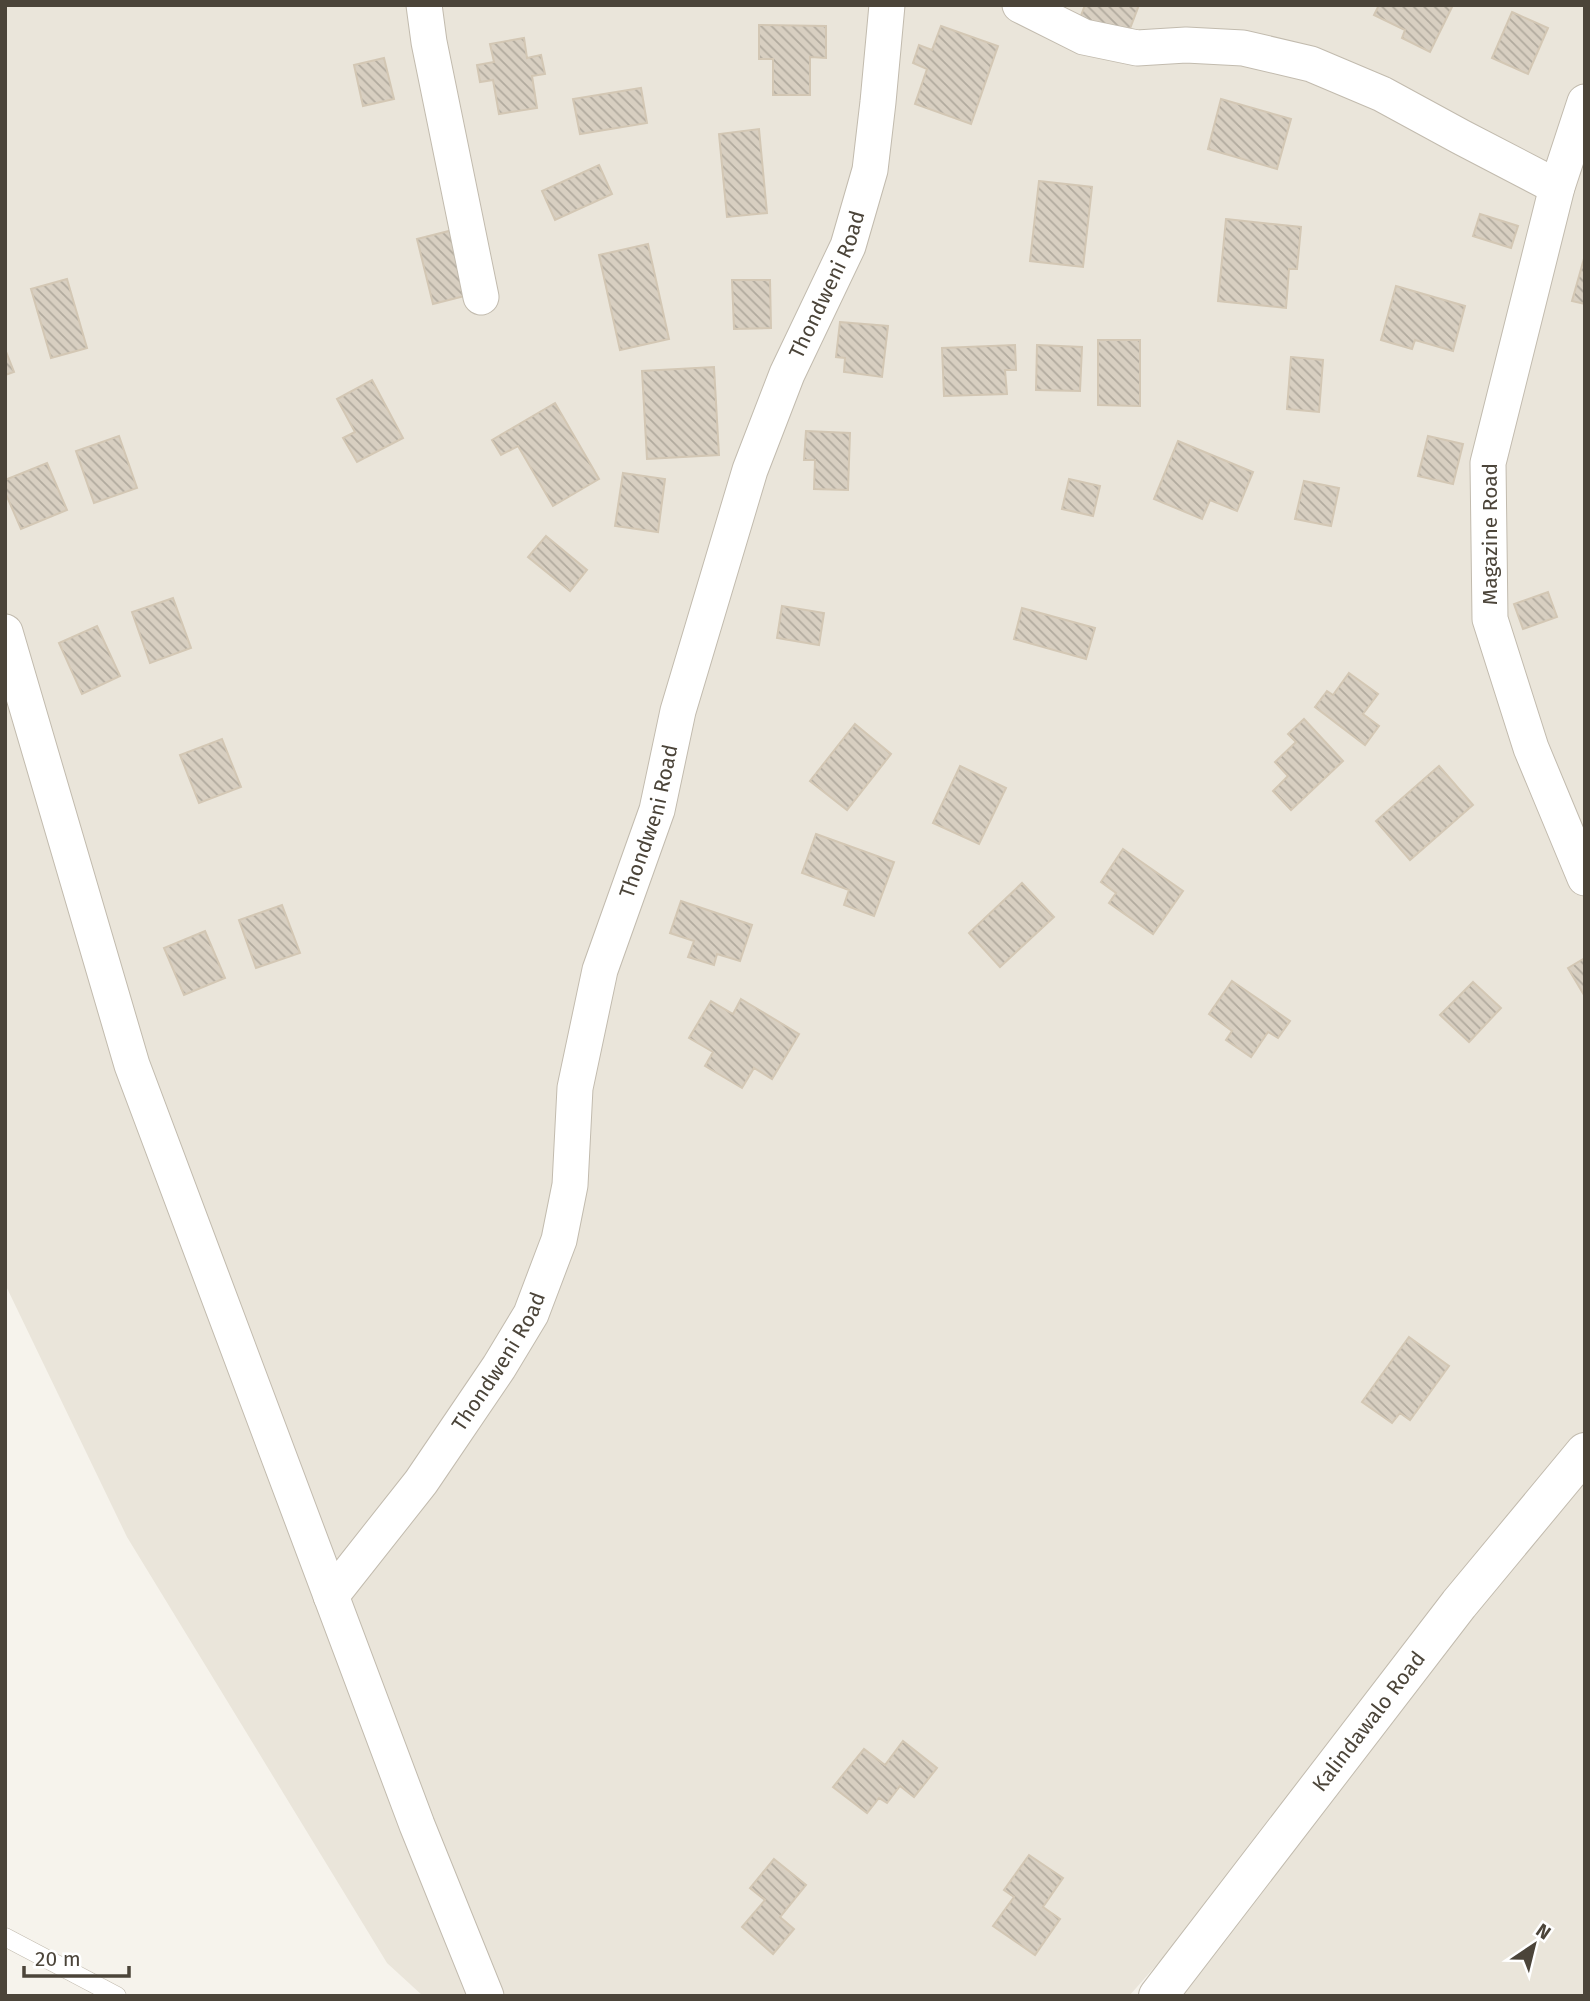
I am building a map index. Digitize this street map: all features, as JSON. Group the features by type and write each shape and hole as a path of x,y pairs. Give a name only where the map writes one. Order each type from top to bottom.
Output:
{"street":[{"path":"424,5 429,42 481,297"},
{"name":"Thondweni Road","path":"331,1596 421,1482 499,1367 531,1314 559,1240 570,1185 575,1088 600,970 657,810 678,711 750,470 787,374 848,246 870,170 887,5"},
{"path":"1020,5 1084,37 1137,48 1186,45 1243,48 1311,64 1382,93 1557,187"},
{"name":"Magazine Road","path":"1585,102 1557,187 1488,463 1490,619 1531,748 1585,878"},
{"path":"5,632 132,1065 417,1825 486,1996"},
{"name":"Kalindawalo Road","path":"1158,1996 1459,1604 1585,1452"}],"lane":[{"path":"5,1937 117,1996"}],"shaded area":[{"path":"5,5 1585,5 1585,1996 1172,1996 1459,1624 1129,1996 423,1996 387,1963 127,1537 5,1284"}],"building":[{"path":"1085,5 1139,5 1126,39 1079,21"},
{"path":"1379,5 1453,5 1430,52 1402,38 1405,30 1374,15"},
{"path":"1512,12 1548,28 1528,74 1492,58"},
{"path":"759,25 826,26 826,58 810,57 810,95 773,95 773,59 759,59"},
{"path":"941,26 998,46 971,124 915,104 927,69 913,63 919,45 932,50"},
{"path":"524,38 527,58 541,55 545,74 532,76 537,108 499,114 493,80 480,82 477,65 494,62 490,44"},
{"path":"384,58 394,99 363,106 354,65"},
{"path":"641,88 647,123 580,134 573,99"},
{"path":"1221,99 1291,119 1277,169 1208,149"},
{"path":"759,129 767,213 727,217 719,134"},
{"path":"599,165 612,194 555,220 542,191"},
{"path":"1039,181 1092,187 1083,267 1030,261"},
{"path":"1480,214 1518,226 1511,248 1473,236"},
{"path":"1226,219 1301,227 1297,269 1289,269 1286,308 1218,301"},
{"path":"453,230 484,291 433,304 417,239"},
{"path":"648,244 669,339 620,350 599,255"},
{"path":"1585,255 1585,304 1572,301"},
{"path":"67,279 87,348 51,358 31,289"},
{"path":"732,280 770,280 771,328 734,329"},
{"path":"1396,286 1465,306 1453,351 1415,340 1412,349 1381,340"},
{"path":"840,322 888,326 882,377 844,372 845,358 836,357"},
{"path":"1098,340 1140,340 1140,406 1098,405"},
{"path":"1015,345 1016,370 1005,370 1007,394 944,396 942,348"},
{"path":"1037,345 1082,347 1080,391 1036,390"},
{"path":"5,349 14,372 5,375"},
{"path":"1291,357 1323,360 1319,412 1287,409"},
{"path":"714,367 719,455 647,459 642,371"},
{"path":"372,380 403,438 357,462 343,438 355,432 337,399"},
{"path":"555,403 599,479 553,506 518,446 501,455 492,440"},
{"path":"806,431 850,433 848,490 814,489 815,460 804,460"},
{"path":"119,436 137,488 94,503 76,451"},
{"path":"1428,436 1463,444 1453,484 1418,476"},
{"path":"1178,441 1253,472 1237,511 1210,500 1202,519 1154,499"},
{"path":"47,463 67,510 21,529 5,492 5,480"},
{"path":"623,473 665,479 658,532 615,526"},
{"path":"1069,479 1100,486 1093,516 1062,509"},
{"path":"1304,481 1339,488 1331,526 1295,519"},
{"path":"546,536 587,570 570,591 528,557"},
{"path":"1548,592 1557,617 1523,629 1514,604"},
{"path":"173,598 191,648 150,663 132,612"},
{"path":"782,606 824,613 819,645 777,638"},
{"path":"1022,608 1095,628 1086,659 1014,639"},
{"path":"97,626 120,676 82,694 59,643"},
{"path":"1349,673 1378,694 1363,714 1379,726 1365,745 1315,707 1327,691 1333,695"},
{"path":"1304,719 1343,761 1291,810 1273,791 1288,776 1275,762 1296,742 1288,734"},
{"path":"855,724 891,754 847,810 810,781"},
{"path":"222,739 241,787 199,803 180,755"},
{"path":"960,766 1006,788 979,844 933,823"},
{"path":"1439,766 1473,805 1410,860 1376,821"},
{"path":"816,834 894,862 874,916 844,905 849,890 802,873"},
{"path":"1123,849 1183,891 1153,934 1109,903 1116,893 1101,882"},
{"path":"1022,883 1054,917 1000,967 969,933"},
{"path":"681,901 752,925 740,961 717,954 714,965 688,957 694,941 670,933"},
{"path":"282,905 300,953 256,968 239,920"},
{"path":"205,931 225,978 184,995 164,948"},
{"path":"1585,958 1585,995 1584,995 1568,968"},
{"path":"1232,981 1290,1021 1278,1038 1268,1032 1251,1057 1226,1040 1232,1031 1209,1014"},
{"path":"1473,982 1501,1008 1469,1042 1440,1015"},
{"path":"741,999 799,1034 772,1079 754,1068 742,1088 705,1066 713,1052 689,1038 711,1001 733,1014"},
{"path":"1409,1337 1449,1366 1410,1420 1400,1413 1392,1423 1362,1402"},
{"path":"903,1741 937,1768 914,1797 900,1786 887,1803 879,1798 867,1813 833,1787 864,1749 885,1765"},
{"path":"1029,1855 1063,1878 1043,1907 1060,1919 1035,1955 993,1926 1014,1897 1004,1890"},
{"path":"774,1859 806,1885 780,1917 794,1929 773,1954 742,1927 765,1900 750,1888"}]}
